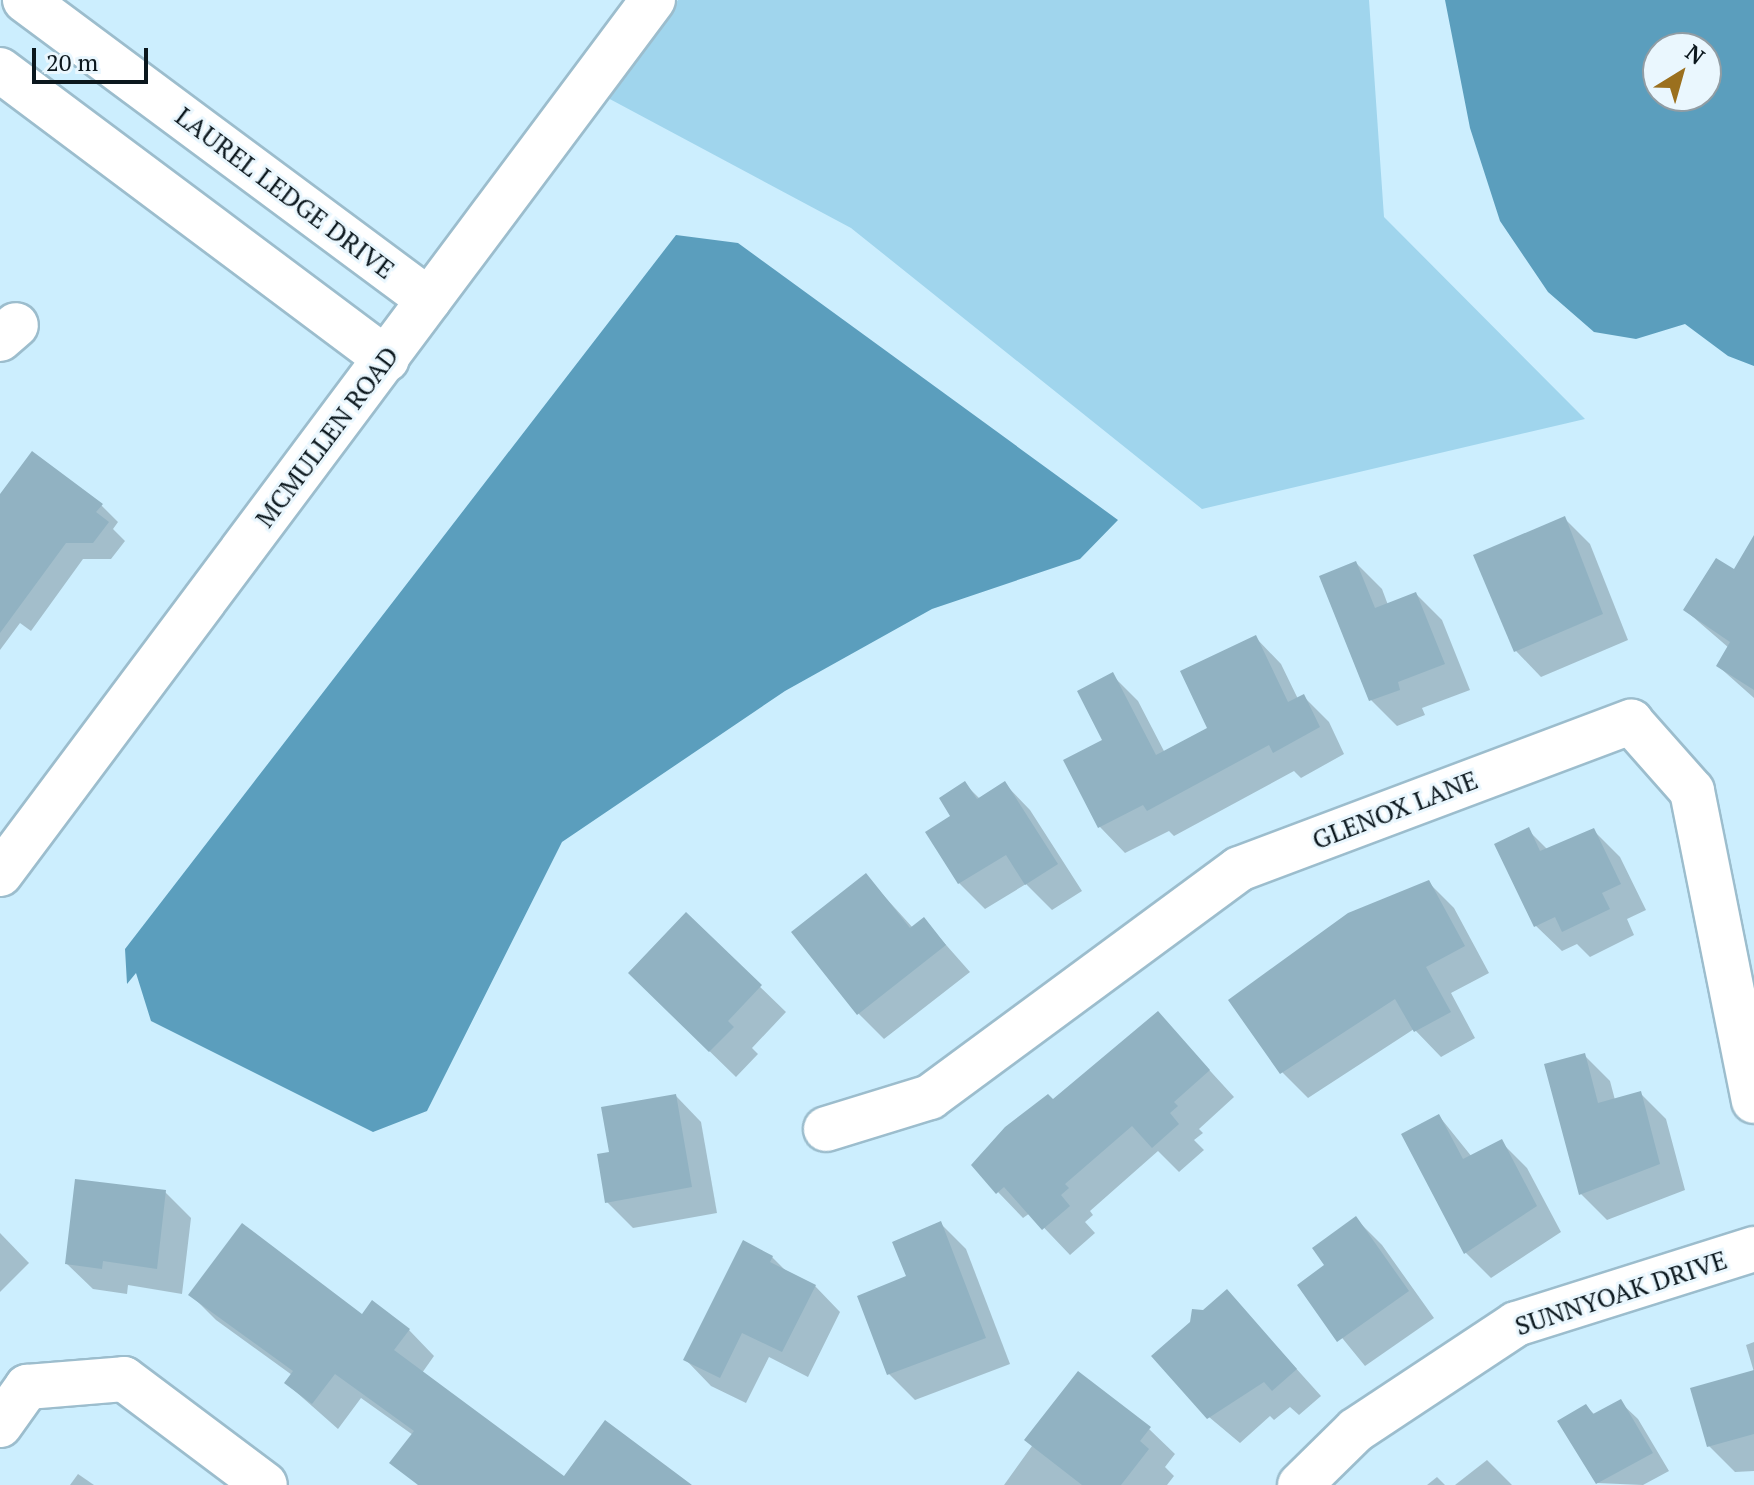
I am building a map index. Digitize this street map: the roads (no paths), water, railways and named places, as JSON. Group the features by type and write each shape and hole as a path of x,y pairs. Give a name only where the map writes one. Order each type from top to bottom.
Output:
{"street":[{"name":"LAUREL LEDGE DRIVE","path":"25,0 429,300"},
{"name":"MCMULLEN ROAD","path":"0,874 653,0"},
{"path":"0,70 387,359"},
{"name":"GLENOX LANE","path":"826,1129 930,1097 1239,869 1631,722 1692,791 1754,1101"},
{"name":"SUNNYOAK DRIVE","path":"1300,1485 1356,1430 1516,1324 1754,1249"},
{"path":"0,1425 27,1387 124,1379 265,1485"}]}
